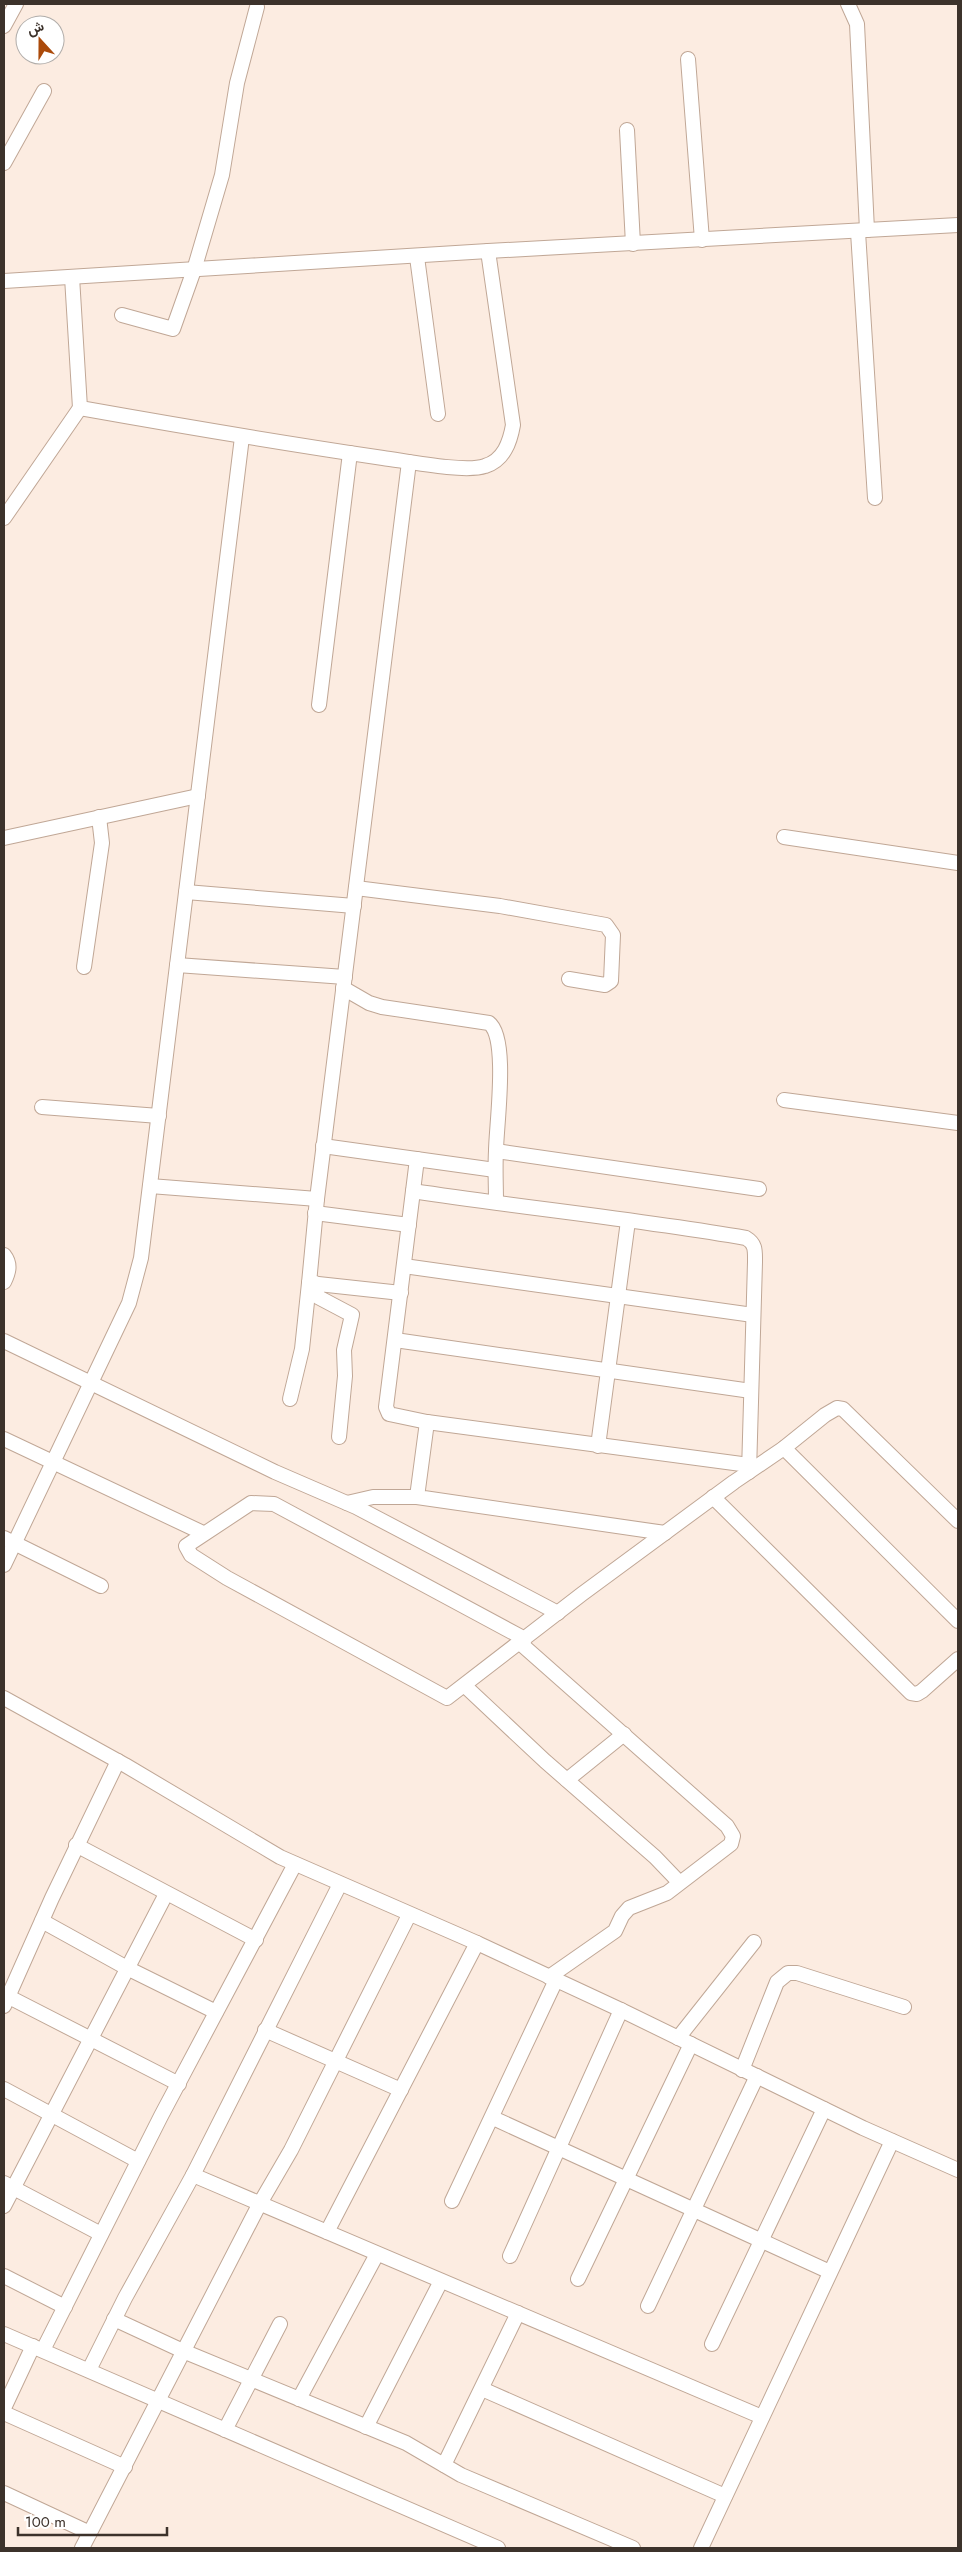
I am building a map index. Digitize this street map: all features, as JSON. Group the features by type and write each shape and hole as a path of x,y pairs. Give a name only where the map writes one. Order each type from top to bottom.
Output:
{"street":[{"path":"4,26 16,4"},
{"path":"848,4 857,24 863,231 875,498"},
{"path":"122,315 173,329 194,270 222,176 237,83 256,7"},
{"path":"688,59 702,240"},
{"path":"4,163 44,91"},
{"path":"627,130 633,244"},
{"path":"4,281 417,257 488,251 958,225"},
{"path":"80,408 242,437 410,462 469,468 483,467 493,462 503,453 510,440 513,425 488,251"},
{"path":"417,257 438,414"},
{"path":"5,515 80,408 72,277"},
{"path":"4,1564 9,1541 53,1462 130,1303 141,1258 242,437"},
{"path":"318,705 350,453"},
{"path":"290,1399 302,1349 312,1283 315,1213 410,462"},
{"path":"4,838 198,796"},
{"path":"84,967 102,843 99,817"},
{"path":"784,837 958,863"},
{"path":"356,888 508,907 606,925 613,935 611,981 605,985 568,979"},
{"path":"186,892 354,906"},
{"path":"177,966 344,982 368,1003 382,1007 489,1023 493,1026 496,1037 501,1086 495,1170 496,1202"},
{"path":"784,1100 958,1123"},
{"path":"42,1107 159,1116"},
{"path":"323,1146 495,1170"},
{"path":"496,1150 759,1189"},
{"path":"417,1159 386,1411 394,1416 428,1422 749,1469"},
{"path":"150,1186 225,1194 317,1199"},
{"path":"414,1191 687,1228 750,1240 754,1246 755,1262 749,1469"},
{"path":"315,1213 409,1225"},
{"path":"598,1446 628,1221"},
{"path":"4,1254 9,1272 4,1282"},
{"path":"404,1266 753,1314"},
{"path":"312,1283 401,1293"},
{"path":"312,1283 318,1297 352,1315 344,1350 339,1437"},
{"path":"395,1340 751,1391"},
{"path":"4,1341 92,1382 274,1472 347,1503 558,1613"},
{"path":"452,2201 492,2118 552,1979 615,1931 629,1908 667,1893 731,1844 733,1836 727,1826 682,1789 523,1641 274,1504 250,1503 188,1542 186,1549 227,1578 443,1697 450,1696 465,1686 523,1641 558,1613 749,1469 784,1448 832,1410 843,1409 958,1521"},
{"path":"417,1497 428,1422"},
{"path":"4,1439 202,1532"},
{"path":"784,1448 958,1621"},
{"path":"347,1503 373,1497 417,1497 665,1534"},
{"path":"713,1498 911,1693 916,1694 922,1691 958,1659"},
{"path":"9,1541 101,1586"},
{"path":"465,1686 654,1857 679,1882"},
{"path":"4,1698 118,1761 204,1813 296,1864 477,1943 621,2010 824,2109 958,2170"},
{"path":"567,1780 624,1734"},
{"path":"118,1761 76,1845 6,2002 90,2040 179,2084"},
{"path":"76,1845 256,1940"},
{"path":"4,2408 38,2348 65,2307 138,2161 296,1864"},
{"path":"89,2370 114,2319 193,2175 340,1884"},
{"path":"4,2206 8,2185 52,2114 166,1894"},
{"path":"82,2548 260,2205 291,2150 409,1914"},
{"path":"42,1921 127,1968 216,2012"},
{"path":"678,2038 754,1942"},
{"path":"327,2232 477,1943"},
{"path":"742,2070 777,1982 788,1973 797,1973 904,2007"},
{"path":"510,2256 621,2010"},
{"path":"265,2030 400,2090"},
{"path":"578,2279 691,2044"},
{"path":"648,2306 757,2076"},
{"path":"4,2089 138,2161"},
{"path":"712,2344 824,2109"},
{"path":"492,2118 830,2272"},
{"path":"701,2548 892,2141"},
{"path":"193,2175 762,2417"},
{"path":"8,2185 101,2234"},
{"path":"299,2399 377,2254"},
{"path":"4,2276 65,2307"},
{"path":"366,2427 442,2281"},
{"path":"444,2465 518,2313"},
{"path":"114,2319 184,2351 406,2443 469,2479 633,2548"},
{"path":"225,2430 280,2324"},
{"path":"4,2334 498,2548"},
{"path":"482,2389 725,2496"},
{"path":"4,2413 125,2467"},
{"path":"4,2493 90,2533"}]}
